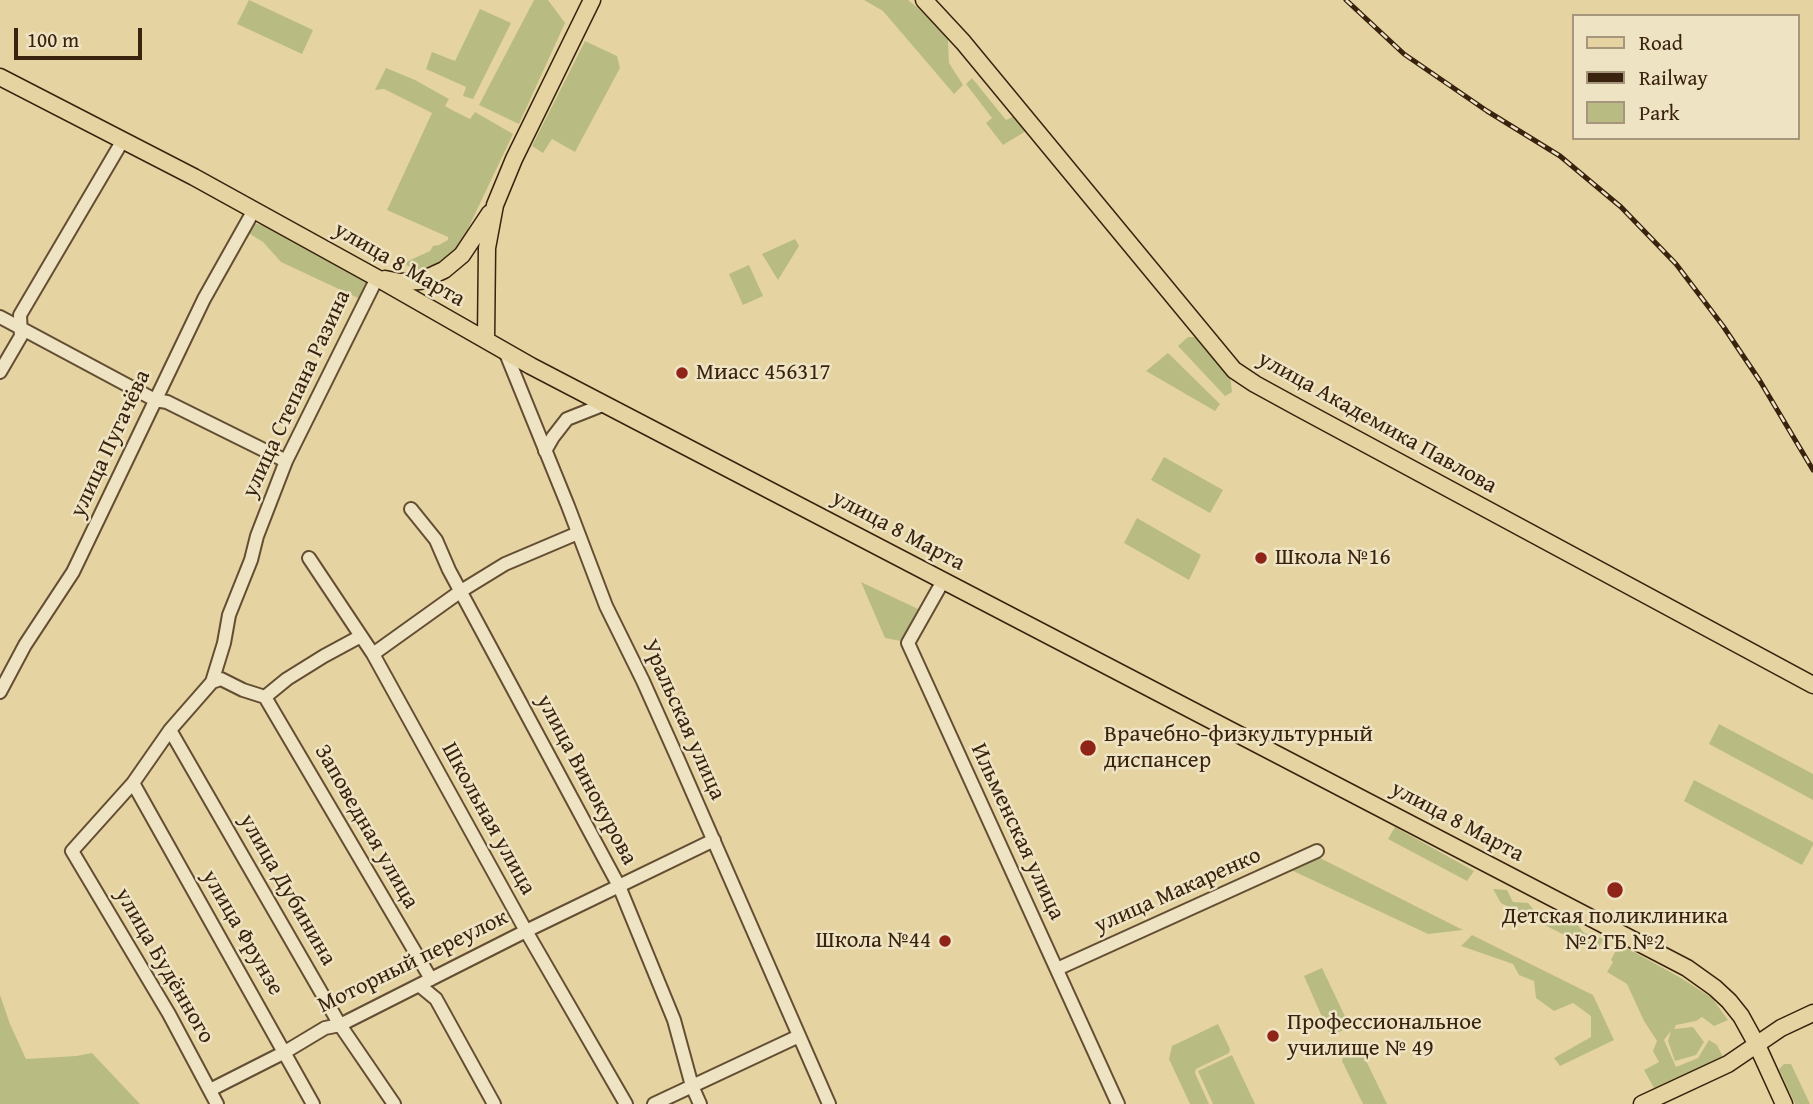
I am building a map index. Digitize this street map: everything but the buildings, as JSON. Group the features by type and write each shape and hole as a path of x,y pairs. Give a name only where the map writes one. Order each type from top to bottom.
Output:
{"main road":[{"path":"486,340 486,248 495,205 514,159 592,0"},
{"name":"улица Академика Павлова","path":"924,0 963,41 1234,370 1297,407 1813,685"},
{"name":"улица 8 Марта","path":"0,77 254,210 531,366 1687,968 1729,1001 1741,1016 1784,1104"},
{"path":"377,278 400,282 420,281 444,270 462,255 495,205"},
{"path":"1642,1104 1728,1064 1781,1028 1813,1013"}],"street":[{"path":"0,372 20,336 20,315 123,140"},
{"name":"улица Пугачёва","path":"0,692 25,645 73,572 204,299 254,210"},
{"name":"улица Степана Разина","path":"72,851 133,783 170,730 212,682 225,643 229,615 286,461 377,278"},
{"path":"0,317 155,400 167,402 286,461"},
{"name":"Уральская улица","path":"505,351 606,606 643,681 829,1104"},
{"path":"545,451 567,419 605,404"},
{"name":"улица Винокурова","path":"411,509 436,540 449,570 619,886 674,1020 699,1104"},
{"path":"373,654 461,591 505,564 578,533"},
{"name":"Школьная улица","path":"309,558 373,654 526,931 626,1104"},
{"name":"Ильменская улица","path":"943,581 908,643 1118,1104"},
{"path":"212,682 221,679 265,697 287,679 361,636"},
{"name":"Заповедная улица","path":"265,697 494,1104"},
{"name":"улица Дубинина","path":"170,730 340,1025 394,1104"},
{"name":"улица Фрунзе","path":"133,783 313,1104"},
{"name":"Моторный переулок","path":"210,1090 285,1052 325,1028 340,1025 713,840"},
{"name":"улица Будённого","path":"72,851 169,1014 217,1104"},
{"name":"улица Макаренко","path":"1057,970 1317,851"},
{"path":"654,1104 799,1036"}],"green space":[{"path":"249,0 313,30 302,54 237,24"},
{"path":"534,0 548,0 565,23 519,124 479,105"},
{"path":"864,0 908,0 919,9 948,39 949,63 963,85 954,94 883,11"},
{"path":"480,9 511,23 473,99 463,96 466,87 426,69 432,52 455,61"},
{"path":"585,41 617,56 620,68 575,152 552,139 543,153 532,146"},
{"path":"386,68 449,99 445,106 452,110 470,119 475,112 513,134 458,247 438,263 415,271 404,263 430,251 433,246 448,240 448,237 387,210 432,113 384,89 375,90"},
{"path":"972,78 1006,120 1014,116 1027,125 1026,131 1003,145 986,123 992,118 966,84"},
{"path":"252,223 262,225 361,272 367,284 360,299 281,262 263,242 247,232"},
{"path":"795,239 799,246 778,280 762,254"},
{"path":"749,265 763,296 743,305 729,274"},
{"path":"1188,337 1196,337 1230,376 1232,392 1225,396 1178,346"},
{"path":"1168,353 1220,404 1215,411 1146,371"},
{"path":"1164,457 1223,490 1210,513 1151,480"},
{"path":"1137,518 1201,555 1189,580 1124,543"},
{"path":"861,582 918,609 901,641 885,638"},
{"path":"1719,724 1813,774 1813,800 1709,744"},
{"path":"1694,780 1813,842 1802,865 1684,801"},
{"path":"1395,827 1474,871 1467,881 1388,839"},
{"path":"1318,857 1463,930 1428,934 1291,870"},
{"path":"1493,889 1507,890 1513,902 1528,903 1539,916 1552,913 1564,923 1577,924 1584,933 1604,939 1596,951 1501,903"},
{"path":"1472,935 1593,995 1614,1040 1560,1066 1554,1058 1591,1037 1591,1016 1573,1003 1554,1011 1536,998 1534,981 1519,975 1513,964 1461,946"},
{"path":"1625,947 1712,998 1728,1020 1714,1026 1702,1017 1676,1025 1674,1029 1693,1027 1704,1042 1696,1055 1675,1061 1668,1041 1671,1031 1664,1040 1676,1067 1698,1058 1709,1040 1717,1045 1724,1059 1669,1085 1654,1088 1644,1070 1659,1062 1653,1051 1657,1041 1644,1021 1627,984 1607,972 1615,952"},
{"path":"1322,968 1350,1027 1335,1034 1329,1033 1304,976"},
{"path":"0,995 26,1059 92,1053 140,1104 0,1104"},
{"path":"1218,1024 1230,1049 1229,1053 1196,1069 1195,1073 1209,1104 1190,1104 1169,1059 1172,1046"},
{"path":"1359,1046 1387,1104 1363,1104 1342,1061 1344,1052"},
{"path":"1232,1055 1255,1104 1213,1104 1198,1071"},
{"path":"1784,1064 1791,1064 1810,1104 1795,1104 1779,1069"}],"railway":[{"path":"1346,0 1404,54 1487,111 1560,156 1621,207 1676,264 1723,326 1760,381 1813,470"}],"place":[{"name":"Миасс 456317","path":"682,373"},
{"name":"Школа №16","path":"1261,558"},
{"name":"Врачебно-физкультурный диспансер","path":"1088,748"},
{"name":"Детская поликлиника №2 ГБ №2","path":"1615,890"},
{"name":"Школа №44","path":"945,941"},
{"name":"Профессиональное училище № 49","path":"1273,1036"}]}
